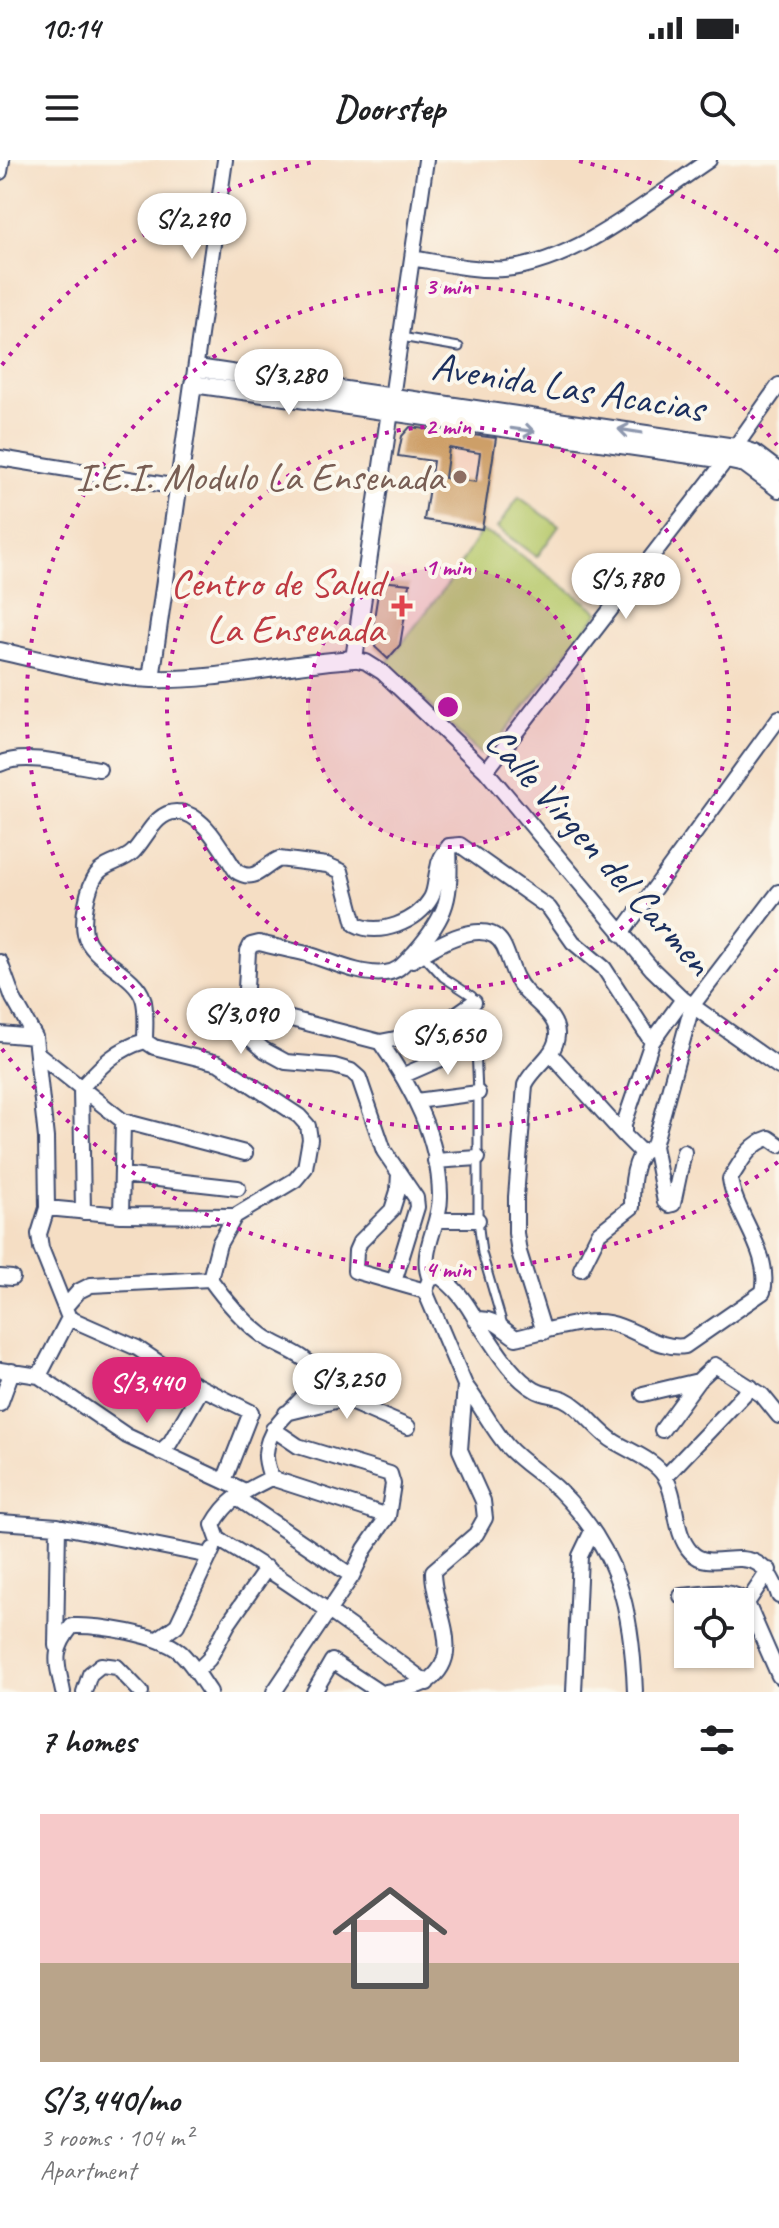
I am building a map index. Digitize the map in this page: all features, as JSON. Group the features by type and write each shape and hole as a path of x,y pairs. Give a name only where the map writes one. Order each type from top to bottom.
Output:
{"street":[{"path":"0,172 2,160"},
{"path":"151,679 225,160"},
{"path":"0,651 151,679 218,675 354,659 426,160"},
{"path":"412,258 488,269 536,264 602,232 709,160"},
{"name":"Avenida Las Acacias","path":"195,376 730,453 754,453 779,472"},
{"path":"486,771 779,385"},
{"name":"Avenida Las Acacias","path":"730,453 779,489"},
{"path":"0,458 178,487"},
{"name":"Calle Virgen del Carmen","path":"354,659 382,672 486,771 621,934 688,1003 776,1059"},
{"path":"621,934 779,718"},
{"path":"0,764 8,760 43,760 99,769"},
{"path":"145,1041 143,997 85,936 86,900 98,873 130,855 165,814 177,812 189,815 200,823 242,876 254,876 279,859 335,868 344,876 355,924 365,929 379,930 411,918 432,897 440,859 449,846"},
{"path":"449,846 460,845 549,908 573,942 604,968 652,1042"},
{"path":"399,969 431,934 444,911 449,894 449,846"},
{"path":"624,1135 624,1124 652,1042 779,892"},
{"path":"394,1282 417,1207 416,1198 384,1151 359,1078 351,1071 334,1066 286,1062 264,1050 243,1032 241,1026 251,945 259,943 364,971 384,973 399,969 454,936 479,933 499,938 522,989 545,1011 556,1027 557,1035 550,1053 530,1073 525,1085 516,1197 519,1252 544,1332"},
{"path":"0,962 13,998 35,1037 46,1138 47,1208 39,1234 41,1248 67,1312 251,1412 224,1481"},
{"path":"245,1007 380,1042 431,1032 474,1002"},
{"path":"581,1269 599,1233 632,1207 636,1163 648,1149 688,1003"},
{"path":"0,1034 35,1037"},
{"path":"83,1212 81,1088 110,1056 130,1045 145,1041 154,1047 218,1063 299,1116 308,1126 310,1139 305,1168 295,1180 235,1216 219,1244 210,1279 230,1307 263,1336 312,1364 317,1375 313,1386 273,1429 266,1454 271,1478"},
{"path":"380,1042 404,1075 432,1141 440,1196 437,1220 425,1261 427,1285 465,1385 510,1449 557,1489 592,1531 613,1566 624,1595 635,1692"},
{"path":"404,1075 477,1043"},
{"path":"37,1053 123,1121 245,1153"},
{"path":"550,1053 624,1135 648,1149 665,1202 669,1205 673,1204 684,1152"},
{"path":"416,1101 478,1093"},
{"path":"121,1215 123,1121"},
{"path":"476,1320 486,1318 516,1338 578,1325 608,1323 673,1348 685,1346 763,1292 766,1280 751,1228 732,1191 730,1179 758,1141 769,1138 779,1145"},
{"path":"435,1161 478,1158"},
{"path":"399,1173 392,1210 360,1242 356,1251 355,1271 394,1282 427,1285 439,1276 453,1286 514,1373 535,1391 565,1399 614,1442 626,1447 665,1477 685,1541 692,1553 703,1559 756,1562 769,1570 779,1596"},
{"path":"122,1175 238,1188"},
{"path":"47,1208 121,1215 235,1216"},
{"path":"437,1220 478,1220"},
{"path":"39,1376 79,1291 91,1285 210,1279"},
{"path":"662,1430 698,1381 715,1365 751,1387 779,1416"},
{"path":"0,1404 6,1370 39,1376 127,1436 224,1481 352,1576"},
{"path":"643,1394 698,1381"},
{"path":"386,1692 427,1683 447,1662 449,1645 433,1588 433,1571 476,1534 485,1518 483,1501 460,1450 465,1385"},
{"path":"665,1477 751,1387"},
{"path":"160,1452 170,1443 202,1388"},
{"path":"286,1413 343,1399 408,1427"},
{"path":"273,1429 298,1446 390,1474 393,1484 388,1516 365,1549 352,1576 274,1692"},
{"path":"388,1516 271,1478 223,1507 213,1525 218,1539 328,1610 427,1683"},
{"path":"0,1522 58,1526 210,1556"},
{"path":"58,1526 56,1654 63,1692"},
{"path":"574,1692 580,1556 592,1531"},
{"path":"158,1639 177,1625 218,1539"},
{"path":"196,1672 209,1659 228,1624 267,1568"},
{"path":"754,1592 769,1570"},
{"path":"754,1619 779,1676"},
{"path":"56,1654 60,1640 72,1626 99,1625 158,1639 179,1652 210,1692"},
{"path":"314,1692 332,1661 379,1692"},
{"path":"84,1692 90,1674 101,1665 117,1667 141,1692"}],"lane":[{"path":"401,337 459,347"},
{"path":"422,954 443,977 472,996 474,1002 478,1220 482,1253 505,1331"}],"shaded area":[{"name":"I.E.I. Modulo La Ensenada","path":"438,425 498,434 482,530 423,521"},
{"name":"Centro de Salud La Ensenada","path":"381,567 450,580 389,660 374,647 377,634 371,632"}],"green space":[{"path":"519,497 559,526 537,557 497,528"},
{"path":"481,531 497,538 599,612 488,754 480,754 386,664 450,581"}],"building":[{"name":"I.E.I. Modulo La Ensenada","path":"410,427 496,438 482,529 424,520 433,461 398,456 402,436","holes":["449,448 480,453 476,482 445,478"]},
{"path":"380,581 410,584 400,645 388,659 375,647 378,632 372,631"}],"place":[{"name":"I.E.I. Modulo La Ensenada","path":"460,477"},
{"name":"Centro de Salud La Ensenada","path":"402,606"}]}
